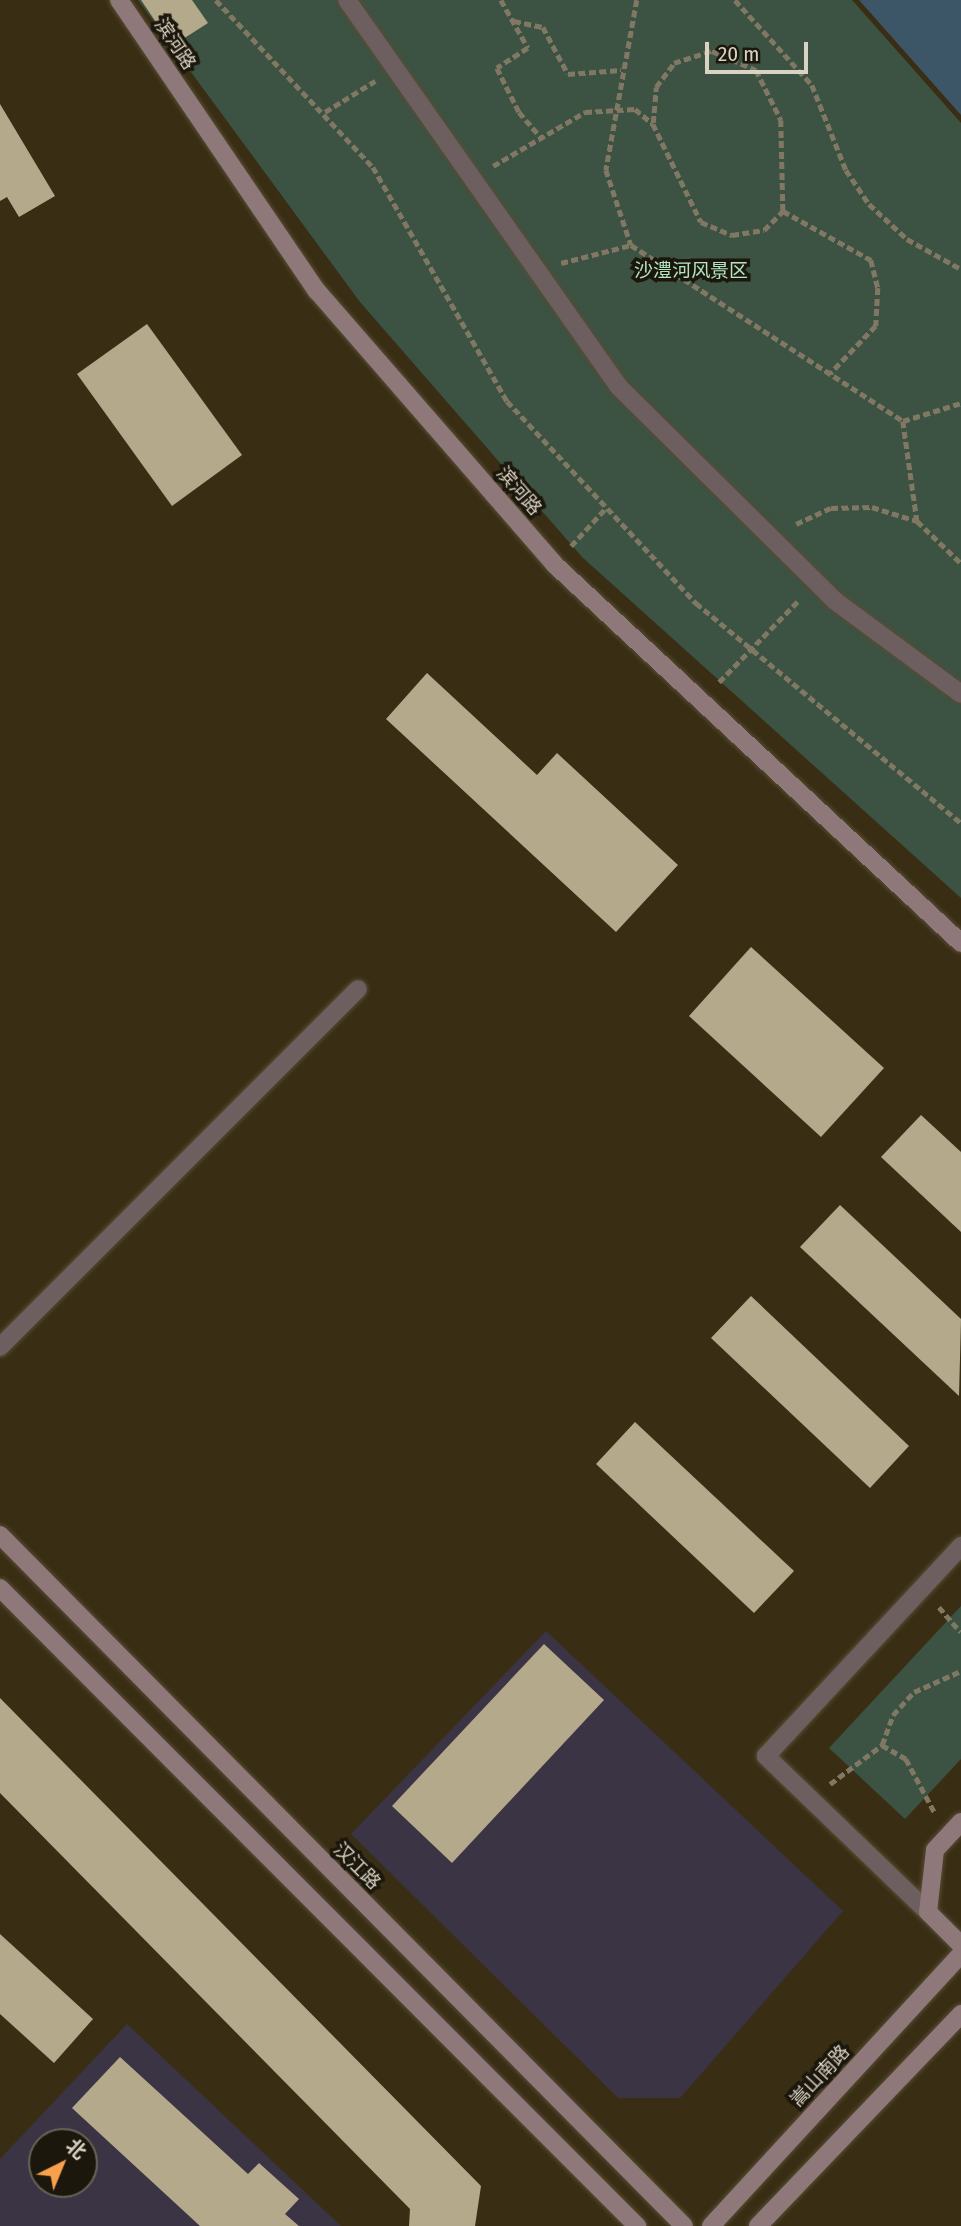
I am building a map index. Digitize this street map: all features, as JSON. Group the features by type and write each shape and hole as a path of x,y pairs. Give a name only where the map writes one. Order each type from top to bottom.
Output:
{"street":[{"name":"滨河路","path":"119,0 317,291 554,564 698,703 961,943"},
{"path":"347,0 475,178 618,386 816,583 961,694"},
{"path":"0,1348 358,989"},
{"name":"汉江路","path":"0,1535 684,2226"},
{"path":"961,1546 765,1756 961,1945"},
{"path":"0,1588 637,2226"},
{"path":"928,1912 935,1850 956,1828"},
{"name":"嵩山南路","path":"711,2226 961,1954"},
{"path":"758,2226 961,2014"}],"path":[{"path":"216,0 325,112 373,167 423,246 507,401 696,603 961,823"},
{"path":"500,0 528,48 497,68 519,113 541,136"},
{"path":"637,0 613,107 607,170 631,245 903,421 917,521"},
{"path":"735,0 812,85 846,170 869,204 907,239 961,269"},
{"path":"513,20 543,27 568,74 621,70"},
{"path":"475,178 585,112 613,107 635,108 653,124 701,222 743,234 764,230 783,211 781,120 756,70 712,51 674,63 656,87 653,124"},
{"path":"325,112 396,68"},
{"path":"783,211 871,260 878,288 876,327 830,374"},
{"path":"543,276 591,251 631,245"},
{"path":"903,421 961,403"},
{"path":"769,536 831,508 872,507 917,521 961,563"},
{"path":"554,564 606,508"},
{"path":"698,703 816,583"},
{"path":"922,1589 961,1632"},
{"path":"810,1799 882,1745 892,1715 915,1692 961,1671"},
{"path":"882,1745 906,1759 956,1828"}],"shaded area":[{"path":"546,1631 843,1911 680,2098 618,2098 351,1834"},
{"path":"127,2024 341,2226 0,2226 0,2159 28,2129 28,2198 98,2198 98,2128 29,2128"}],"green space":[{"name":"沙澧河风景区","path":"138,0 852,0 961,123 961,898 582,557 360,302"},
{"path":"961,1606 961,1759 905,1819 829,1748"}],"water":[{"path":"859,0 961,0 961,115"}],"building":[{"path":"141,0 192,0 208,23 172,46"},
{"path":"0,104 55,196 19,217 7,197 0,201"},
{"path":"147,324 242,455 172,506 77,374"},
{"path":"427,673 537,775 557,753 678,865 616,932 386,719"},
{"path":"751,947 884,1068 821,1137 689,1016"},
{"path":"921,1115 961,1152 961,1232 881,1157"},
{"path":"840,1205 961,1319 959,1396 800,1247"},
{"path":"751,1296 909,1446 870,1488 711,1338"},
{"path":"635,1422 794,1571 754,1613 596,1464"},
{"path":"544,1644 604,1700 452,1863 392,1806"},
{"path":"0,1698 481,2186 475,2226 409,2226 410,2209 0,1793"},
{"path":"0,1934 93,2019 54,2063 0,2014"},
{"path":"120,2057 248,2174 259,2163 299,2199 285,2214 299,2226 200,2226 98,2132 98,2128 94,2128 72,2108"}]}
